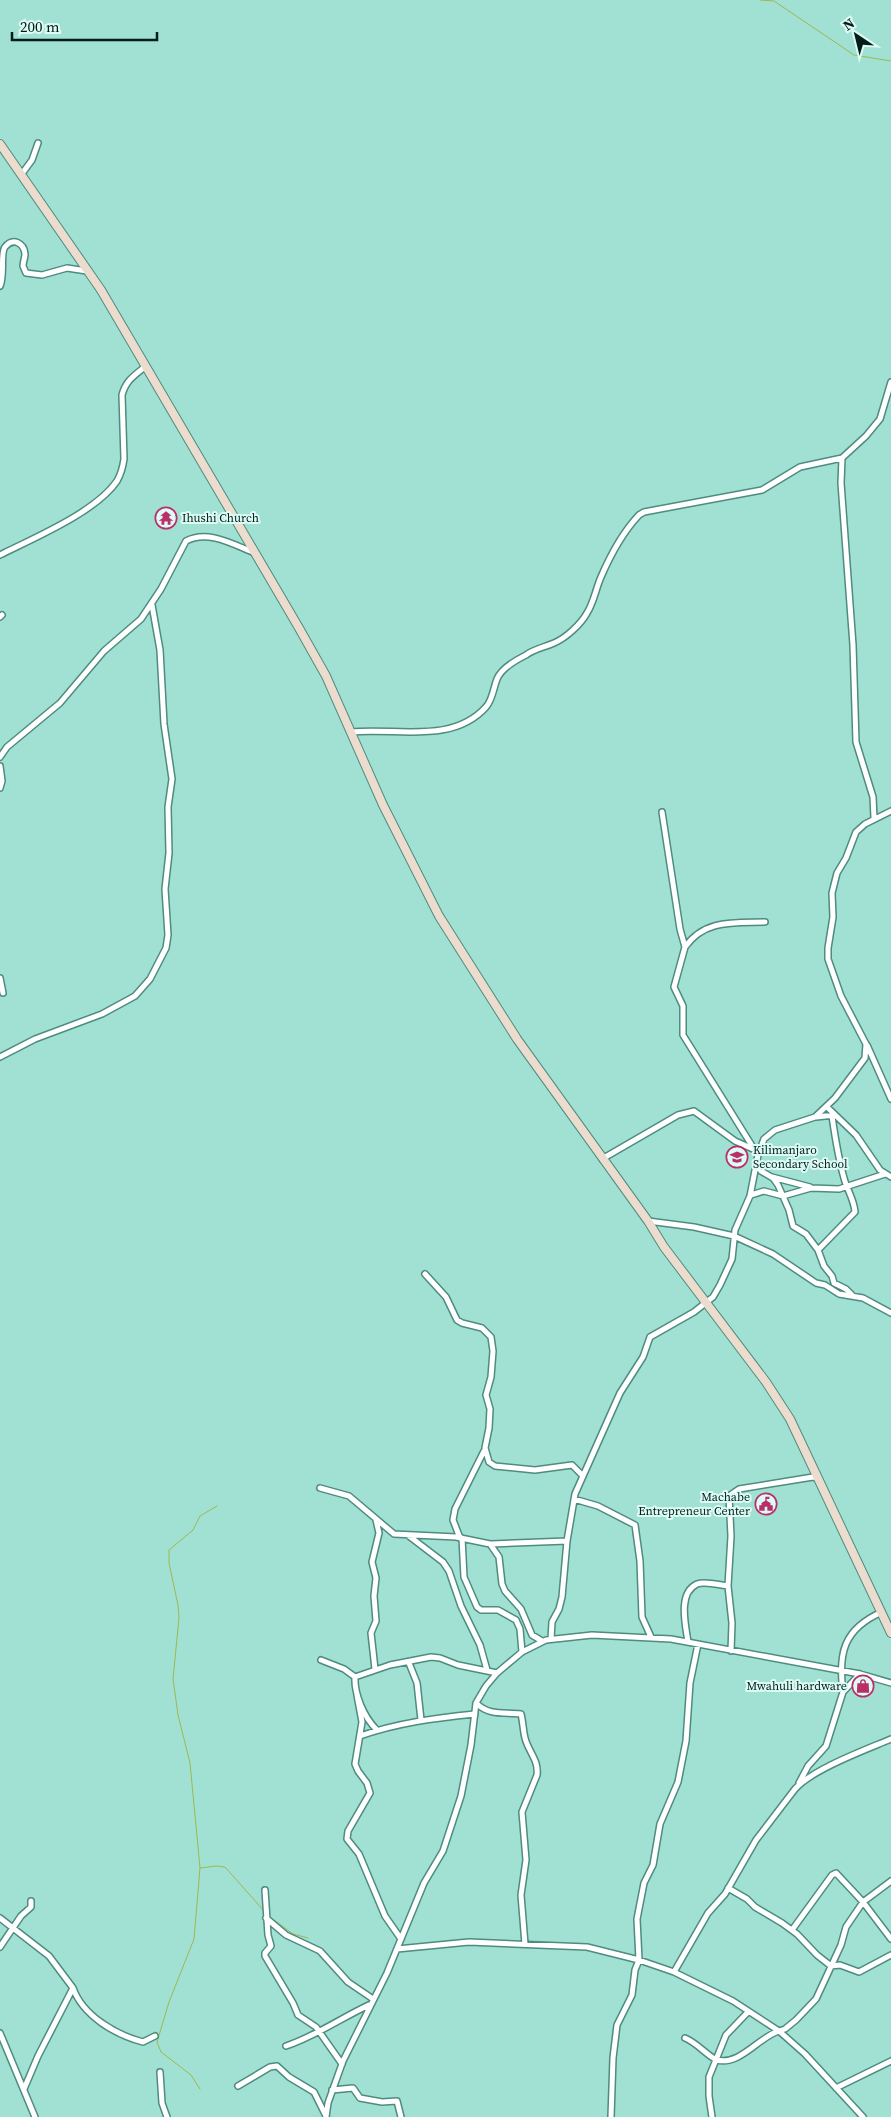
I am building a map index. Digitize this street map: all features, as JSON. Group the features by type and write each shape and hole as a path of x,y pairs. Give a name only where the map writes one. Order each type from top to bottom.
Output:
{"street":[{"path":"0,144 88,271 146,366 326,676 391,821 439,916 517,1039 664,1246 766,1382 790,1419 891,1633"},
{"path":"21,175 32,160 38,144"},
{"path":"0,286 4,275 3,251 12,242 19,243 23,247 25,255 22,266 26,273 42,275 67,268 88,271"},
{"path":"0,555 96,503 116,482 124,459 122,395 124,387 127,380 146,366"},
{"path":"351,732 364,730 403,733 426,731 456,726 483,711 491,700 497,678 504,670 526,655 565,637 585,616 601,575 614,552 641,514 762,490 800,467 842,458 866,436 880,419 891,382"},
{"path":"842,458 841,483 854,645 856,742 873,797 874,818"},
{"path":"0,757 7,747 60,703 104,651 138,622 152,605 182,546 191,538 210,537 220,539 256,554"},
{"path":"0,1057 35,1039 102,1014 135,996 150,979 166,948 168,935 165,889 169,853 168,807 172,779 164,724 160,650 152,605"},
{"path":"0,749 7,747"},
{"path":"0,766 2,781 0,788"},
{"path":"891,811 874,818 856,832 834,882 832,893 833,917 828,948 828,958 836,984 891,1099"},
{"path":"662,812 679,924 685,947"},
{"path":"758,1155 683,1035 684,1011 674,982 685,947 695,934 710,926 765,922"},
{"path":"0,978 3,993"},
{"path":"816,1117 827,1107 862,1064 866,1054 866,1044"},
{"path":"827,1107 860,1139 874,1163 888,1176"},
{"path":"602,1159 678,1115 694,1111 735,1141 754,1149"},
{"path":"551,1639 552,1622 559,1609 562,1597 567,1540 574,1498 582,1475 620,1393 643,1357 651,1335 707,1303 713,1297 728,1272 733,1256 737,1224 751,1195 762,1142 769,1133 816,1117 834,1115"},
{"path":"818,1250 855,1212 854,1200 847,1187 838,1152 834,1115"},
{"path":"757,1165 763,1172 772,1177 812,1188 833,1189 847,1187 888,1176"},
{"path":"772,1177 783,1196 792,1226 806,1234 818,1250 824,1266 832,1276 834,1283 846,1289 852,1295"},
{"path":"751,1195 764,1190 783,1196 812,1188"},
{"path":"648,1221 694,1227 734,1236 773,1254 816,1283 825,1285 839,1294 852,1295 869,1300 891,1313"},
{"path":"425,1274 446,1297 457,1320 482,1328 491,1337 493,1351 491,1377 486,1395 490,1409 485,1454 492,1465 535,1470 572,1465 582,1475"},
{"path":"485,1448 455,1509 453,1520 461,1538 464,1577 477,1607 481,1610 498,1610 516,1620 520,1629 522,1652"},
{"path":"731,1651 732,1623 728,1586 731,1536 728,1500 730,1494 748,1488 813,1477 819,1479"},
{"path":"320,1488 346,1494 376,1518 391,1533 408,1536 461,1538 490,1544 567,1540"},
{"path":"574,1498 598,1506 635,1525 643,1620 651,1637"},
{"path":"375,1669 371,1633 376,1621 374,1596 376,1578 372,1562 379,1533 376,1518"},
{"path":"408,1536 443,1562 449,1571 461,1606 480,1645 487,1670"},
{"path":"490,1544 499,1557 505,1591 521,1609 532,1635 542,1641"},
{"path":"688,1642 683,1606 692,1588 699,1584 728,1586"},
{"path":"674,1972 708,1913 728,1888 756,1840 798,1785 808,1766 826,1746 843,1692 842,1654 854,1631 865,1621 882,1612"},
{"path":"238,2086 270,2066 276,2066 317,2096 326,2117 332,2090 342,2064 397,1949 424,1883 443,1851 461,1796 471,1745 476,1703 497,1672 522,1652 542,1641 551,1639 592,1635 651,1637 688,1642 860,1674 891,1683"},
{"path":"611,2117 613,2058 617,2025 632,1995 634,1974 639,1960 638,1914 644,1883 653,1865 658,1830 678,1782 686,1741 690,1683 698,1644"},
{"path":"355,1677 375,1669 409,1663 424,1658 436,1658 497,1672"},
{"path":"321,1660 344,1668 355,1677 362,1718 356,1767 367,1784 370,1793 348,1831 347,1840 359,1854 385,1916 400,1939"},
{"path":"409,1663 417,1683 421,1720"},
{"path":"843,1692 860,1674"},
{"path":"357,1695 376,1729"},
{"path":"476,1703 482,1709 491,1712 521,1714 526,1740 534,1754 537,1775 522,1812 526,1860 522,1895 525,1944"},
{"path":"360,1736 376,1729 421,1720 475,1714"},
{"path":"798,1785 846,1759 891,1739"},
{"path":"792,1930 834,1874 838,1874 863,1902 891,1939"},
{"path":"685,2038 693,2041 716,2060 730,2059 749,2051 767,2036 785,2029 816,1999 841,1945 846,1926 863,1902 891,1881"},
{"path":"728,1888 792,1930 816,1955 831,1966"},
{"path":"265,1890 270,1946 264,1955 271,1970 293,2003 298,2015 320,2032 342,2064"},
{"path":"0,1947 13,1927 31,1908 31,1901"},
{"path":"0,1918 54,1961 90,2014 121,2033 143,2042 155,2036"},
{"path":"266,1918 286,1936 320,1951 348,1982 373,1999"},
{"path":"397,1949 469,1942 587,1947 639,1960 674,1972 733,2001 765,2024 779,2031 805,2054 863,2117"},
{"path":"831,1966 838,1964 859,1972 891,1954"},
{"path":"24,2089 38,2056 73,1988"},
{"path":"286,2046 320,2032 338,2019 370,2005"},
{"path":"712,2117 708,2082 726,2035 748,2012"},
{"path":"765,2024 767,2036"},
{"path":"0,2033 35,2117"},
{"path":"836,2088 891,2060"},
{"path":"160,2072 162,2103 167,2117"},
{"path":"332,2090 352,2088 360,2098 382,2102 396,2100 399,2102 401,2117"}],"waterway":[{"path":"760,0 774,1 854,55 891,61"},
{"path":"200,2089 191,2075 161,2052 157,2042 169,2002 194,1939 200,1868 190,1763 178,1715 173,1679 179,1618 169,1563 169,1550 193,1530 200,1516 217,1506"},
{"path":"200,1868 225,1867 265,1912"},
{"path":"270,1917 293,1934 308,1938"}],"place":[{"name":"Ihushi Church","path":"166,518"},
{"name":"Kilimanjaro Secondary School","path":"737,1157"},
{"name":"Machabe Entrepreneur Center","path":"766,1504"},
{"name":"Mwahuli hardware","path":"863,1686"}]}
